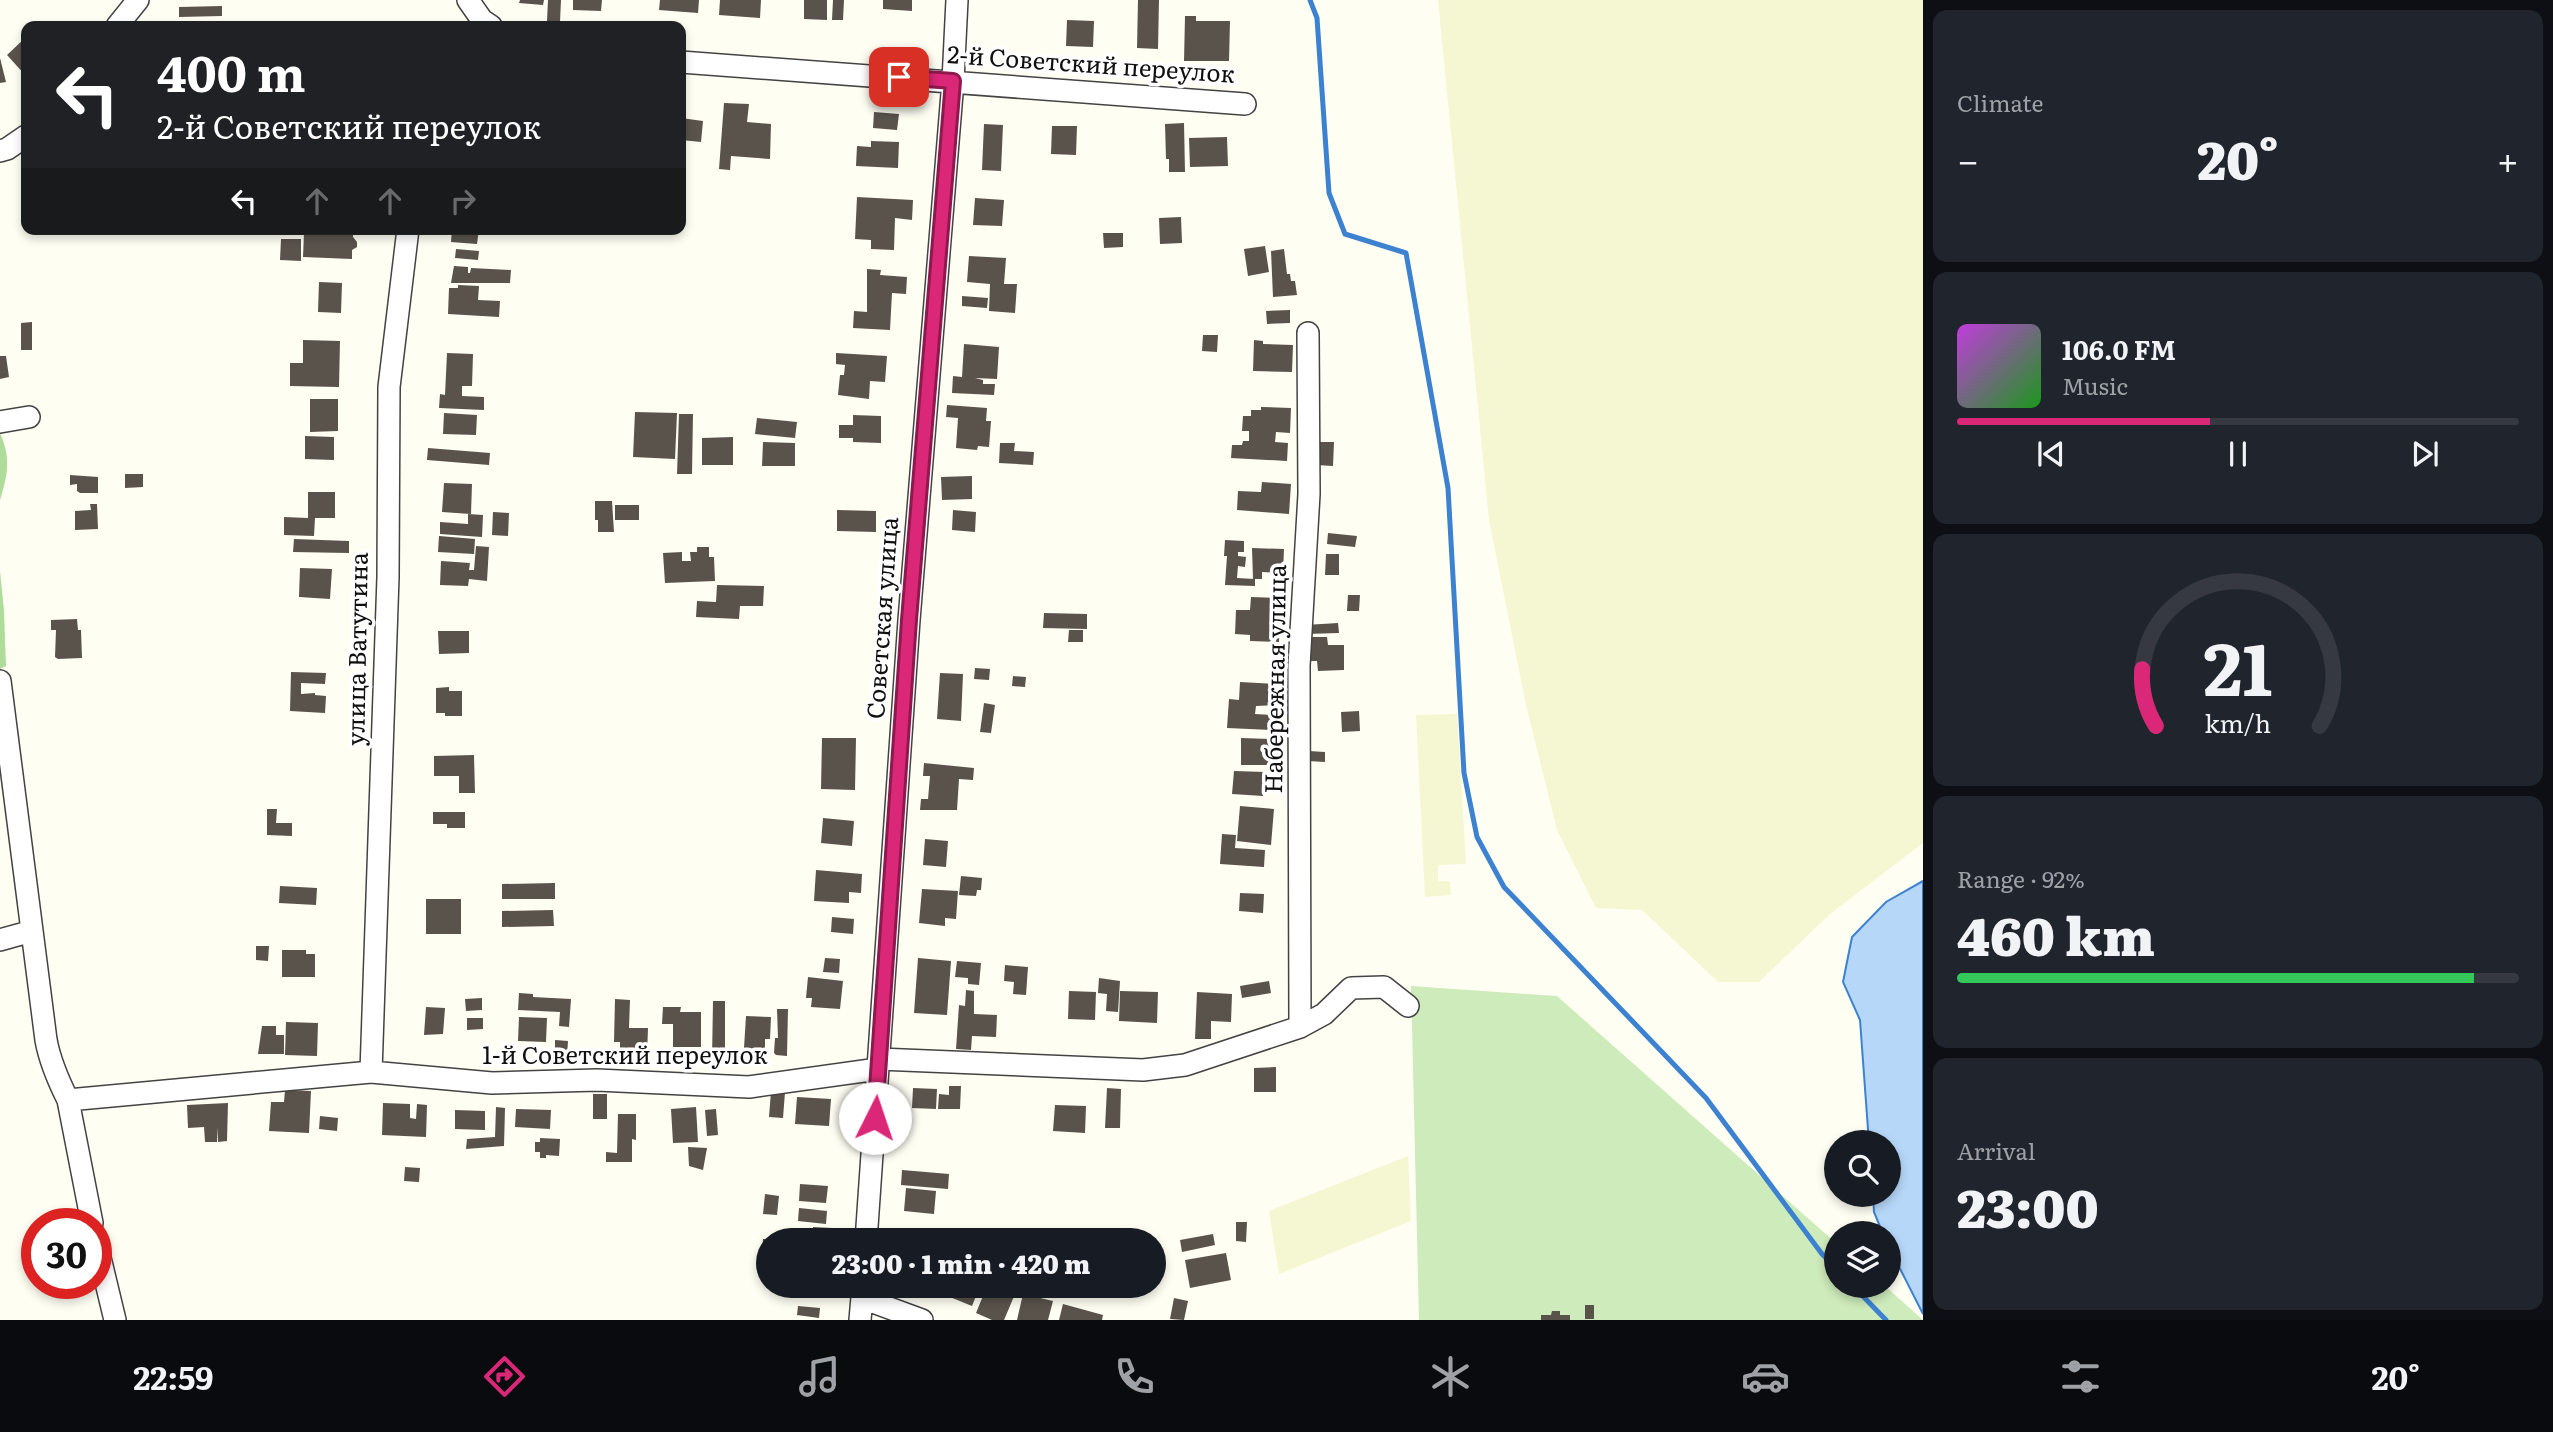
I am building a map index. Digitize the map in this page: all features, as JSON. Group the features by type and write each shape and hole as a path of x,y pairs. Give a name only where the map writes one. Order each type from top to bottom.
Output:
{"street":[{"path":"121,21 138,0"},
{"path":"468,0 484,21"},
{"name":"Советская улица","path":"867,1228 910,607 953,81 957,0"},
{"name":"2-й Советский переулок","path":"686,62 1245,104"},
{"path":"0,151 21,140"},
{"name":"улица Ватутина","path":"371,1072 388,577 389,387 407,235"},
{"name":"Набережная улица","path":"1300,1027 1299,666 1309,494 1308,333"},
{"path":"0,422 29,417"},
{"path":"0,681 49,1058 68,1100 90,1208"},
{"path":"0,940 32,931"},
{"name":"1-й Советский переулок","path":"68,1100 371,1072 492,1083 597,1080 749,1087 878,1064 1143,1070 1185,1065 1300,1027 1324,1014 1352,988 1384,987 1408,1006"},
{"path":"860,1320 862,1298"},
{"path":"876,1298 922,1320"},
{"path":"110,1299 115,1320"}],"green space":[{"path":"1438,0 1923,0 1923,843 1830,914 1759,982 1718,982 1642,910 1596,908 1557,830 1526,705 1489,520"},
{"path":"0,433 6,450 7,466 0,500"},
{"path":"0,571 6,666 0,669"},
{"path":"1457,714 1466,864 1438,865 1438,881 1450,881 1451,895 1425,897 1416,715"},
{"path":"1411,986 1557,996 1824,1232 1824,1298 1898,1298 1923,1320 1419,1320"},
{"path":"1408,1156 1411,1221 1279,1274 1269,1211"}],"water":[{"path":"1923,881 1923,1314 1901,1271 1901,1221 1878,1221 1874,1212 1874,1207 1901,1207 1901,1130 1868,1130 1860,1020 1843,982 1852,937 1886,902"}],"building":[{"path":"520,0 544,0 543,5 519,3"},
{"path":"548,0 561,0 560,21 547,21"},
{"path":"573,0 602,0 601,11 573,10"},
{"path":"660,0 699,0 698,13 659,10"},
{"path":"720,0 761,0 760,18 719,15"},
{"path":"804,0 827,0 827,20 804,19"},
{"path":"833,0 844,0 843,20 832,20"},
{"path":"883,0 912,0 912,11 883,9"},
{"path":"1138,0 1159,0 1158,49 1137,48"},
{"path":"222,6 222,16 179,17 179,7"},
{"path":"1185,16 1196,16 1196,21 1230,21 1229,61 1184,61"},
{"path":"1067,20 1094,21 1093,47 1066,46"},
{"path":"21,42 21,70 7,55"},
{"path":"0,58 6,82 0,83"},
{"path":"724,103 749,104 747,122 771,124 770,159 731,156 730,170 719,169"},
{"path":"874,112 899,114 897,130 873,128"},
{"path":"686,119 703,121 701,142 686,140"},
{"path":"1184,123 1185,172 1169,172 1165,124"},
{"path":"984,124 1003,125 1001,171 982,170"},
{"path":"1052,126 1077,126 1076,155 1051,154"},
{"path":"1227,137 1228,166 1190,167 1189,138"},
{"path":"871,141 899,142 898,168 856,166 857,146 871,147"},
{"path":"857,197 913,200 912,220 895,218 894,250 871,249 871,240 855,239"},
{"path":"975,198 1004,200 1002,226 973,225"},
{"path":"1181,217 1182,243 1160,244 1159,218"},
{"path":"1103,233 1123,233 1123,247 1104,248"},
{"path":"304,235 353,235 357,242 357,247 352,250 352,259 303,257"},
{"path":"452,235 478,235 477,244 451,242"},
{"path":"281,239 301,239 301,261 280,260"},
{"path":"1265,246 1269,272 1248,276 1244,249"},
{"path":"456,249 479,251 478,260 455,258"},
{"path":"1284,249 1287,274 1290,274 1291,281 1295,281 1297,295 1273,297 1271,251"},
{"path":"969,256 1006,258 1004,284 1017,284 1015,313 989,311 990,284 967,282"},
{"path":"454,266 468,267 468,273 471,268 511,270 510,283 451,283"},
{"path":"867,269 881,270 880,275 907,277 906,294 892,293 890,330 853,328 854,311 867,312"},
{"path":"319,282 342,283 341,313 318,312"},
{"path":"458,285 479,286 478,300 500,301 499,317 448,314 449,288 458,288"},
{"path":"962,296 988,298 987,308 962,306"},
{"path":"1290,310 1290,323 1267,324 1266,311"},
{"path":"32,322 32,350 21,350 21,323"},
{"path":"1203,335 1218,335 1217,352 1202,351"},
{"path":"303,340 340,341 339,387 290,386 290,363 303,363"},
{"path":"1254,340 1263,341 1263,344 1293,345 1292,372 1253,371"},
{"path":"964,344 999,347 997,379 975,378 983,380 983,384 995,384 994,395 952,393 953,376 962,377"},
{"path":"447,353 473,354 472,386 462,386 462,396 484,397 484,410 439,408 440,394 445,395"},
{"path":"836,353 887,356 885,382 870,381 869,399 838,395 840,375 844,375 845,365 836,364"},
{"path":"0,356 6,356 9,377 0,379"},
{"path":"310,399 338,399 338,431 310,432"},
{"path":"947,405 987,408 986,421 991,421 989,447 978,446 977,450 956,448 958,418 946,417"},
{"path":"1261,407 1291,408 1290,433 1276,432 1275,442 1288,443 1287,461 1231,458 1232,445 1242,445 1243,441 1249,441 1249,431 1242,431 1243,416 1251,416 1251,410 1261,410"},
{"path":"635,412 677,413 675,459 633,457"},
{"path":"444,413 477,415 476,435 443,434"},
{"path":"679,414 693,414 692,474 677,474"},
{"path":"853,415 881,416 881,443 853,442 853,438 839,438 839,425 853,425"},
{"path":"757,418 797,422 795,438 755,434"},
{"path":"305,436 334,437 334,460 305,459"},
{"path":"733,437 733,465 702,465 702,438"},
{"path":"763,442 795,443 795,466 762,466"},
{"path":"1317,442 1334,442 1333,466 1316,465"},
{"path":"1000,443 1015,443 1014,451 1034,452 1033,465 999,463"},
{"path":"428,448 490,453 489,465 427,460"},
{"path":"125,474 143,474 143,487 125,488"},
{"path":"70,475 98,477 98,493 80,493 77,491 77,484 70,485"},
{"path":"972,476 972,499 942,500 941,477"},
{"path":"1262,482 1291,484 1289,514 1237,510 1238,491 1261,492"},
{"path":"444,483 472,484 471,514 442,512"},
{"path":"308,492 335,492 335,518 315,518 314,536 284,535 284,517 308,518"},
{"path":"595,501 612,501 614,532 598,532"},
{"path":"90,504 97,504 98,529 75,530 75,511 91,510"},
{"path":"615,505 639,505 639,520 615,520"},
{"path":"837,510 876,511 876,532 837,531"},
{"path":"953,510 976,512 975,532 952,530"},
{"path":"493,512 509,513 508,536 492,535"},
{"path":"468,514 483,515 482,537 440,534 440,522 468,524"},
{"path":"1328,533 1357,536 1355,547 1327,544"},
{"path":"439,536 475,539 474,554 438,552"},
{"path":"294,539 349,541 349,553 293,552"},
{"path":"1225,540 1244,541 1244,552 1238,552 1238,556 1246,557 1245,567 1238,566 1237,578 1255,579 1255,586 1225,585"},
{"path":"476,546 489,547 487,581 469,579 468,586 440,585 441,561 470,563 469,570 474,570"},
{"path":"697,547 709,547 709,557 714,557 715,581 665,583 663,553 682,552 682,561 691,561 690,552 697,552"},
{"path":"1252,548 1284,549 1283,573 1262,572 1262,579 1253,579"},
{"path":"1326,554 1339,554 1339,575 1325,575"},
{"path":"300,568 332,569 330,599 299,597"},
{"path":"717,585 764,586 763,606 740,606 739,619 696,617 697,601 716,602"},
{"path":"1348,595 1360,595 1359,611 1347,611"},
{"path":"1251,597 1281,598 1279,642 1250,641 1250,635 1235,634 1236,610 1250,610"},
{"path":"1044,613 1087,614 1087,629 1043,628"},
{"path":"77,619 78,630 81,630 82,658 58,659 55,657 56,630 51,630 51,620"},
{"path":"1338,623 1339,633 1306,634 1305,625"},
{"path":"1069,630 1083,630 1083,642 1068,642"},
{"path":"438,631 469,631 469,653 439,654"},
{"path":"1305,637 1327,637 1328,645 1344,645 1344,670 1318,671 1317,661 1306,661"},
{"path":"975,668 990,669 989,680 974,679"},
{"path":"291,672 326,673 325,684 301,683 301,694 315,693 326,696 325,713 290,711"},
{"path":"940,673 963,674 961,721 937,719"},
{"path":"1013,676 1026,677 1025,687 1012,686"},
{"path":"1240,682 1277,684 1276,705 1256,706 1255,714 1272,715 1271,730 1227,728 1229,699 1239,700"},
{"path":"449,687 449,691 462,691 462,716 436,713 436,688"},
{"path":"984,703 995,705 991,733 980,732"},
{"path":"1359,711 1360,731 1342,732 1341,712"},
{"path":"822,738 856,738 855,790 821,789"},
{"path":"1241,738 1271,739 1270,765 1241,765"},
{"path":"1309,751 1325,752 1325,762 1308,761"},
{"path":"474,755 475,793 459,793 459,776 434,776 434,756"},
{"path":"924,763 974,768 973,780 959,779 957,810 920,810 921,799 928,799 930,776 923,776"},
{"path":"1234,771 1265,772 1263,796 1232,794"},
{"path":"1240,806 1274,809 1271,845 1237,841"},
{"path":"267,809 277,809 276,823 292,823 292,836 267,835"},
{"path":"433,812 465,812 465,828 447,828 447,824 433,824"},
{"path":"823,818 854,821 852,846 821,843"},
{"path":"1222,834 1236,835 1235,848 1265,850 1264,867 1220,864"},
{"path":"925,839 948,841 946,867 923,865"},
{"path":"816,870 862,874 861,893 849,892 849,903 814,901"},
{"path":"961,876 982,878 981,890 977,890 976,896 959,895"},
{"path":"555,883 555,899 502,899 502,884"},
{"path":"280,886 317,888 316,905 279,903"},
{"path":"922,889 958,891 956,919 945,918 945,926 919,923"},
{"path":"1240,893 1264,894 1263,913 1239,911"},
{"path":"426,899 461,899 461,934 426,934"},
{"path":"553,910 554,926 502,927 502,911"},
{"path":"832,917 854,919 853,934 831,932"},
{"path":"256,946 269,946 268,961 256,960"},
{"path":"282,950 306,950 306,954 315,954 315,977 282,977"},
{"path":"825,958 840,959 839,973 823,972"},
{"path":"918,958 951,961 947,1015 914,1013"},
{"path":"957,961 981,963 979,985 968,984 968,978 955,977"},
{"path":"1005,965 1028,967 1026,995 1013,994 1014,982 1004,981"},
{"path":"808,977 843,981 840,1009 811,1007 812,998 806,998"},
{"path":"1099,978 1120,981 1118,1012 1106,1011 1107,994 1098,993"},
{"path":"1269,981 1271,993 1242,998 1240,986"},
{"path":"966,990 974,991 974,1014 997,1015 996,1037 972,1036 971,1050 956,1049 959,1005 965,1006"},
{"path":"1069,991 1096,992 1095,1020 1068,1019"},
{"path":"1120,991 1158,992 1157,1023 1119,1021"},
{"path":"1197,992 1232,994 1231,1022 1211,1021 1211,1039 1195,1039"},
{"path":"519,993 533,994 533,997 571,999 569,1027 559,1026 560,1012 518,1010"},
{"path":"482,998 482,1010 466,1011 465,999"},
{"path":"615,999 630,1000 629,1028 648,1028 647,1056 620,1056 620,1042 614,1042"},
{"path":"713,1001 725,1001 725,1060 712,1060"},
{"path":"426,1007 445,1008 443,1034 424,1035"},
{"path":"663,1007 681,1007 680,1012 701,1012 701,1047 673,1047 673,1024 662,1024"},
{"path":"777,1009 788,1009 787,1056 774,1053 775,1038 778,1038"},
{"path":"746,1016 771,1017 770,1039 765,1039 765,1049 744,1048"},
{"path":"519,1017 547,1018 546,1042 518,1041"},
{"path":"467,1018 483,1018 483,1029 467,1030"},
{"path":"286,1022 318,1023 317,1056 285,1055"},
{"path":"262,1026 276,1026 276,1035 284,1035 284,1054 258,1054"},
{"path":"555,1040 568,1041 567,1056 555,1056"},
{"path":"1276,1067 1276,1092 1254,1092 1254,1068"},
{"path":"949,1086 961,1086 960,1109 938,1109 939,1094 949,1095"},
{"path":"913,1088 937,1089 936,1109 912,1108"},
{"path":"1107,1088 1121,1089 1120,1128 1105,1128"},
{"path":"285,1090 311,1091 309,1133 269,1131 271,1102 284,1102"},
{"path":"771,1091 785,1092 783,1118 769,1117"},
{"path":"593,1094 607,1094 607,1119 593,1119"},
{"path":"797,1097 831,1099 829,1126 795,1124"},
{"path":"228,1103 227,1141 218,1142 218,1127 217,1142 205,1142 204,1127 188,1128 187,1105"},
{"path":"383,1103 410,1104 410,1118 416,1119 417,1104 427,1105 426,1137 382,1135"},
{"path":"1055,1105 1086,1106 1085,1133 1053,1131"},
{"path":"496,1107 505,1108 504,1146 466,1149 467,1139 495,1137"},
{"path":"696,1107 698,1142 673,1143 671,1109"},
{"path":"516,1109 551,1110 550,1129 515,1127"},
{"path":"716,1109 718,1135 707,1136 705,1110"},
{"path":"455,1110 485,1111 485,1130 455,1129"},
{"path":"618,1114 636,1114 636,1140 632,1139 632,1162 606,1162 606,1152 617,1153"},
{"path":"320,1116 338,1118 337,1131 319,1129"},
{"path":"540,1138 560,1139 559,1156 546,1155 546,1158 540,1158 540,1152 535,1152 535,1142 540,1142"},
{"path":"688,1147 707,1148 703,1170 689,1166"},
{"path":"405,1167 420,1168 419,1182 404,1181"},
{"path":"902,1170 949,1174 948,1189 901,1185"},
{"path":"800,1184 828,1186 826,1203 799,1201"},
{"path":"906,1188 936,1191 934,1214 904,1211"},
{"path":"765,1194 779,1196 777,1215 763,1214"},
{"path":"799,1208 827,1211 826,1224 798,1221"},
{"path":"1236,1222 1247,1222 1246,1242 1236,1241"},
{"path":"1213,1234 1215,1245 1182,1252 1180,1240"},
{"path":"1226,1253 1231,1280 1190,1288 1185,1260"},
{"path":"952,1298 975,1298 972,1306"},
{"path":"982,1298 1013,1298 1004,1320 992,1320 976,1313"},
{"path":"1022,1298 1053,1301 1048,1320 1017,1320"},
{"path":"1174,1298 1188,1301 1184,1320 1170,1319"},
{"path":"1063,1304 1103,1315 1102,1320 1059,1320"},
{"path":"1585,1305 1594,1305 1594,1319 1585,1319"},
{"path":"798,1306 820,1308 819,1318 797,1315"},
{"path":"1552,1311 1560,1311 1560,1315 1570,1315 1570,1320 1541,1320 1541,1315 1551,1315"}],"waterway":[{"path":"1310,0 1317,18 1329,193 1345,234 1406,253 1448,488 1464,773 1477,837 1504,887 1706,1098 1824,1256"},
{"path":"1865,1298 1886,1320"}],"route":[{"path":"875,1118 909,620 953,81 899,77"}]}
